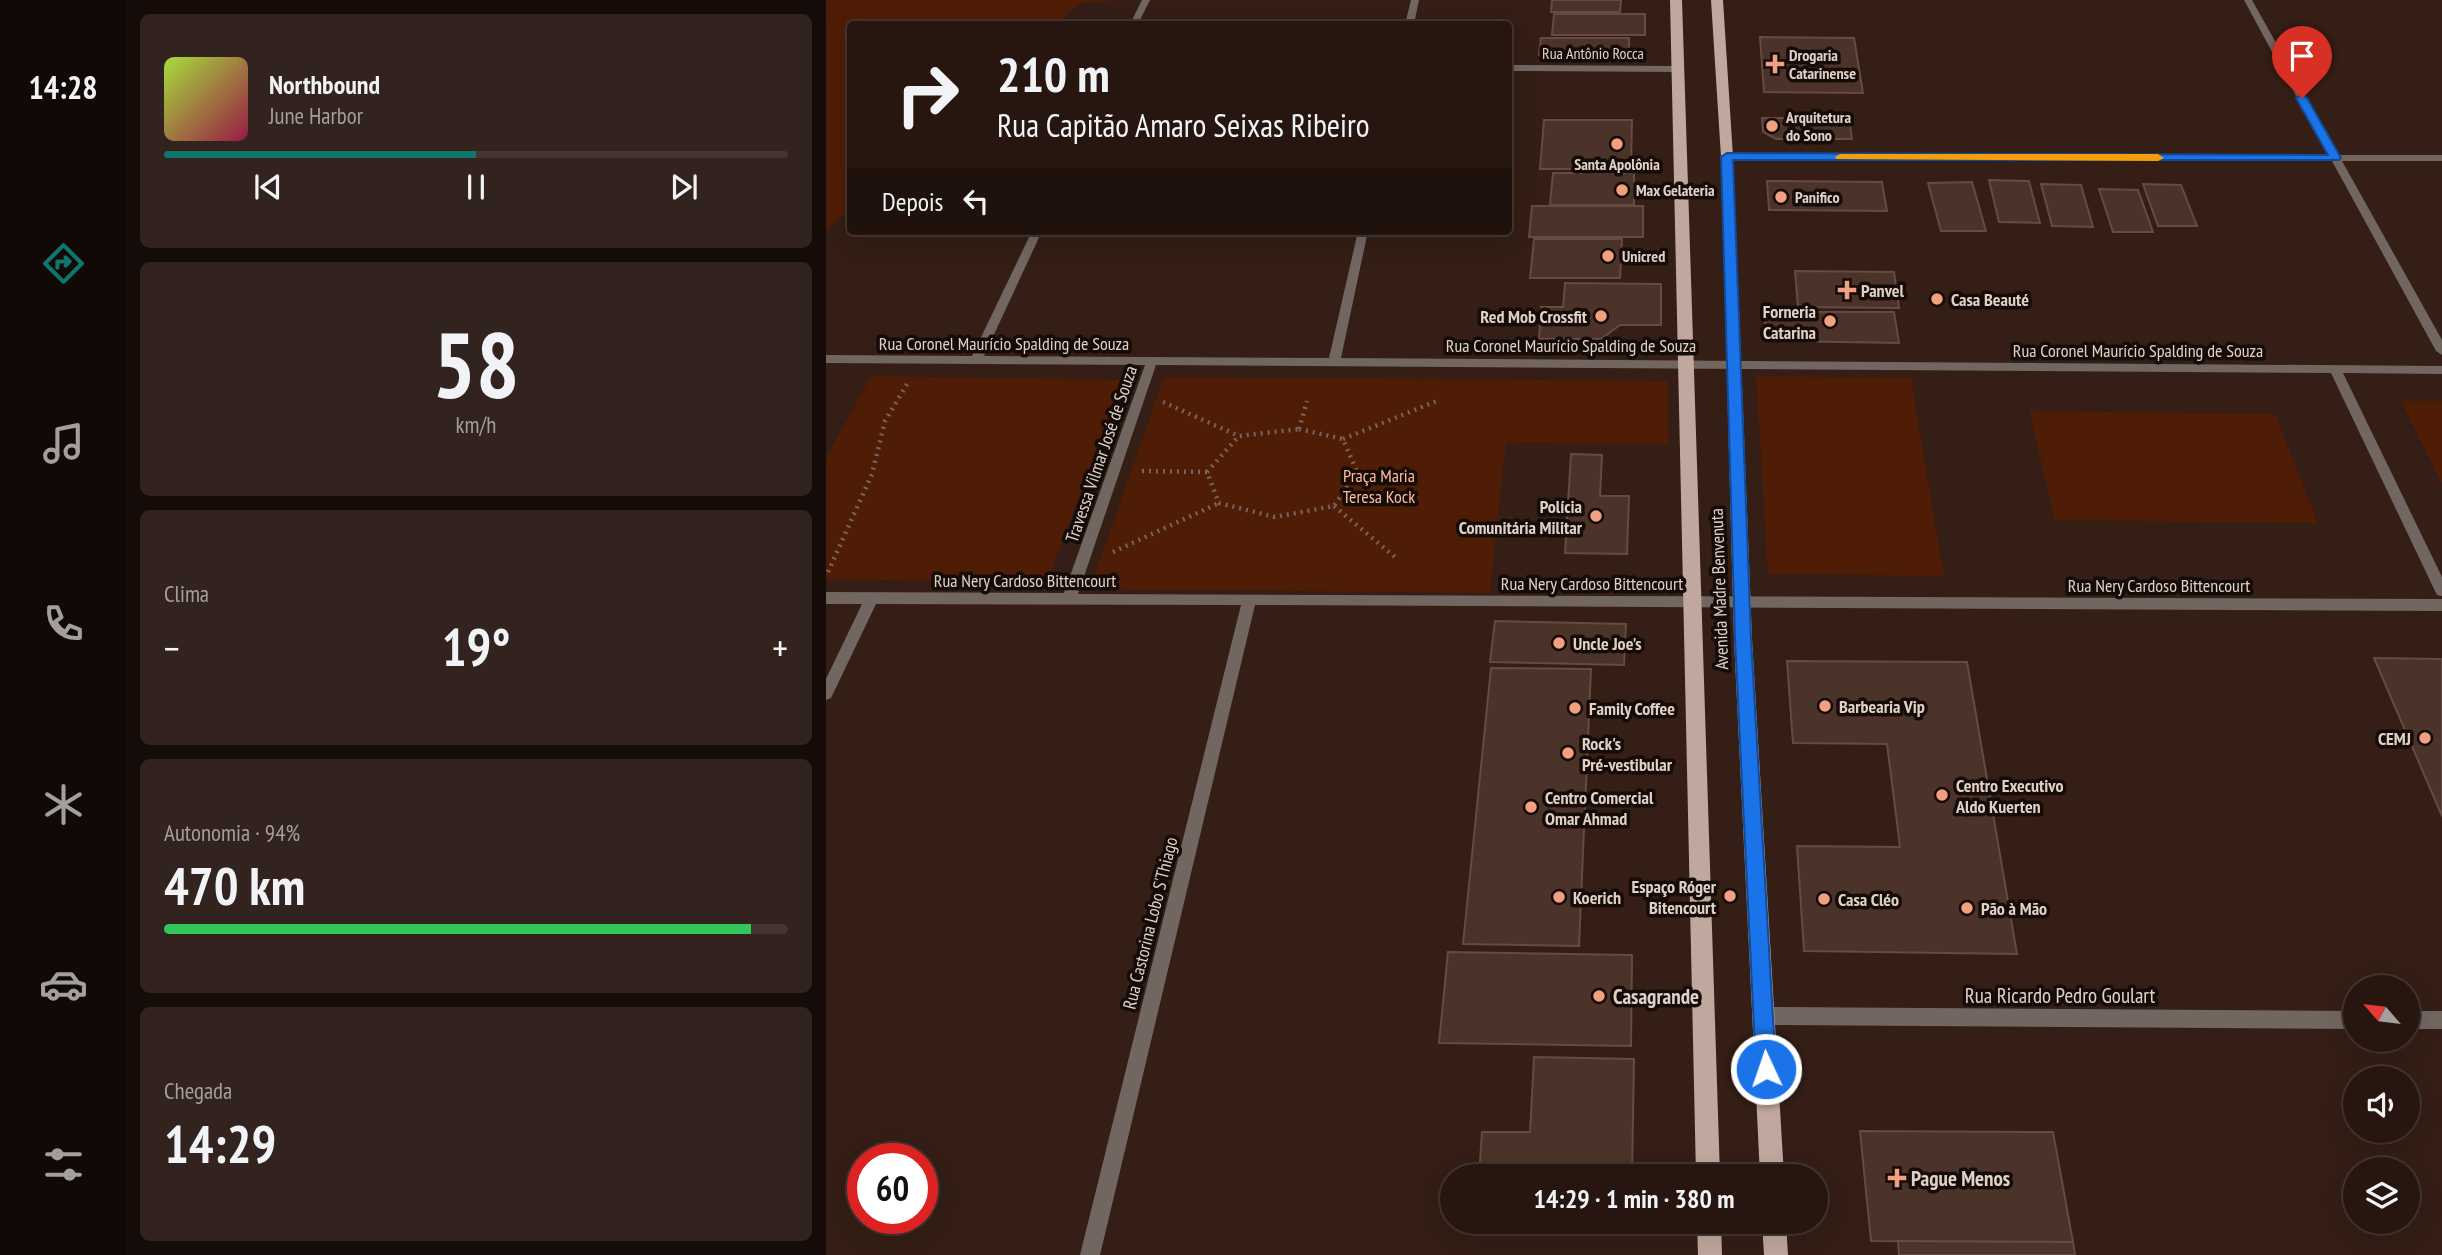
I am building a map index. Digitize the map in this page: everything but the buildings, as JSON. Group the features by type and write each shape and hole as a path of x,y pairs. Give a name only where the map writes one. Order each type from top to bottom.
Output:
{"main road":[{"name":"Avenida Madre Benvenuta","path":"1676,0 1707,1164"},
{"name":"Avenida Madre Benvenuta","path":"1717,0 1727,157 1741,604 1771,1164"},
{"path":"1709,1234 1710,1255"},
{"path":"1775,1234 1776,1255"}],"street":[{"path":"1136,21 1146,0"},
{"path":"1410,21 1415,0"},
{"path":"2248,0 2442,351"},
{"name":"Rua Antônio Rocca","path":"1512,68 1677,69"},
{"path":"1727,157 2442,158"},
{"path":"976,360 1035,235"},
{"path":"1334,362 1362,235"},
{"name":"Rua Coronel Maurício Spalding de Souza","path":"826,359 1735,363 2442,370"},
{"name":"Travessa Vilmar José de Souza","path":"1069,600 1153,361"},
{"path":"2335,369 2442,591"},
{"name":"Rua Nery Cardoso Bittencourt","path":"826,598 2442,605"},
{"path":"826,694 871,599"},
{"name":"Rua Castorina Lobo S'Thiago","path":"1090,1255 1249,601"},
{"name":"Rua Ricardo Pedro Goulart","path":"1764,1016 2343,1020"},
{"path":"2420,1020 2442,1020"}],"path":[{"path":"826,576 872,474 885,421 923,360"},
{"path":"1158,400 1239,436 1299,429 1343,439 1437,401"},
{"path":"1299,429 1307,401"},
{"path":"1134,471 1207,471 1239,436"},
{"path":"1106,555 1219,503 1275,517 1334,506 1357,472 1343,439"},
{"path":"1207,471 1219,503"},
{"path":"1334,506 1395,557"}],"green space":[{"path":"826,0 1122,0 1080,3 1059,21 847,21 847,212 826,230"},
{"path":"871,376 1124,380 1046,583 826,579 826,458"},
{"path":"1756,376 1911,378 1944,576 1768,574"},
{"name":"Praça Maria Teresa Kock","path":"1164,377 1668,381 1668,444 1506,443 1490,593 1090,589"},
{"path":"2401,401 2442,401 2442,484"},
{"path":"2029,411 2275,414 2318,523 2055,520"}],"slow traffic":[{"path":"1840,157 2158,158"}],"place":[{"name":"Drogaria Catarinense","path":"1775,64"},
{"name":"Arquitetura do Sono","path":"1772,126"},
{"name":"Santa Apolônia","path":"1617,144"},
{"name":"Max Gelateria","path":"1622,190"},
{"name":"Panifico","path":"1781,197"},
{"name":"Unicred","path":"1608,256"},
{"name":"Panvel","path":"1847,290"},
{"name":"Casa Beauté","path":"1937,299"},
{"name":"Red Mob Crossfit","path":"1601,316"},
{"name":"Forneria Catarina","path":"1830,321"},
{"name":"Polícia Comunitária Militar","path":"1596,516"},
{"name":"Uncle Joe's","path":"1559,643"},
{"name":"Barbearia Vip","path":"1825,706"},
{"name":"Family Coffee","path":"1575,708"},
{"name":"CEMJ","path":"2425,738"},
{"name":"Rock's Pré-vestibular","path":"1568,753"},
{"name":"Centro Executivo Aldo Kuerten","path":"1942,795"},
{"name":"Centro Comercial Omar Ahmad","path":"1531,807"},
{"name":"Espaço Róger Bitencourt","path":"1730,896"},
{"name":"Koerich","path":"1559,897"},
{"name":"Casa Cléo","path":"1824,899"},
{"name":"Pão à Mão","path":"1967,908"},
{"name":"Casagrande","path":"1599,996"},
{"name":"Pague Menos","path":"1897,1178"}],"route":[{"path":"1766,1069 1743,639 1727,157 2335,158 2302,98"}]}
